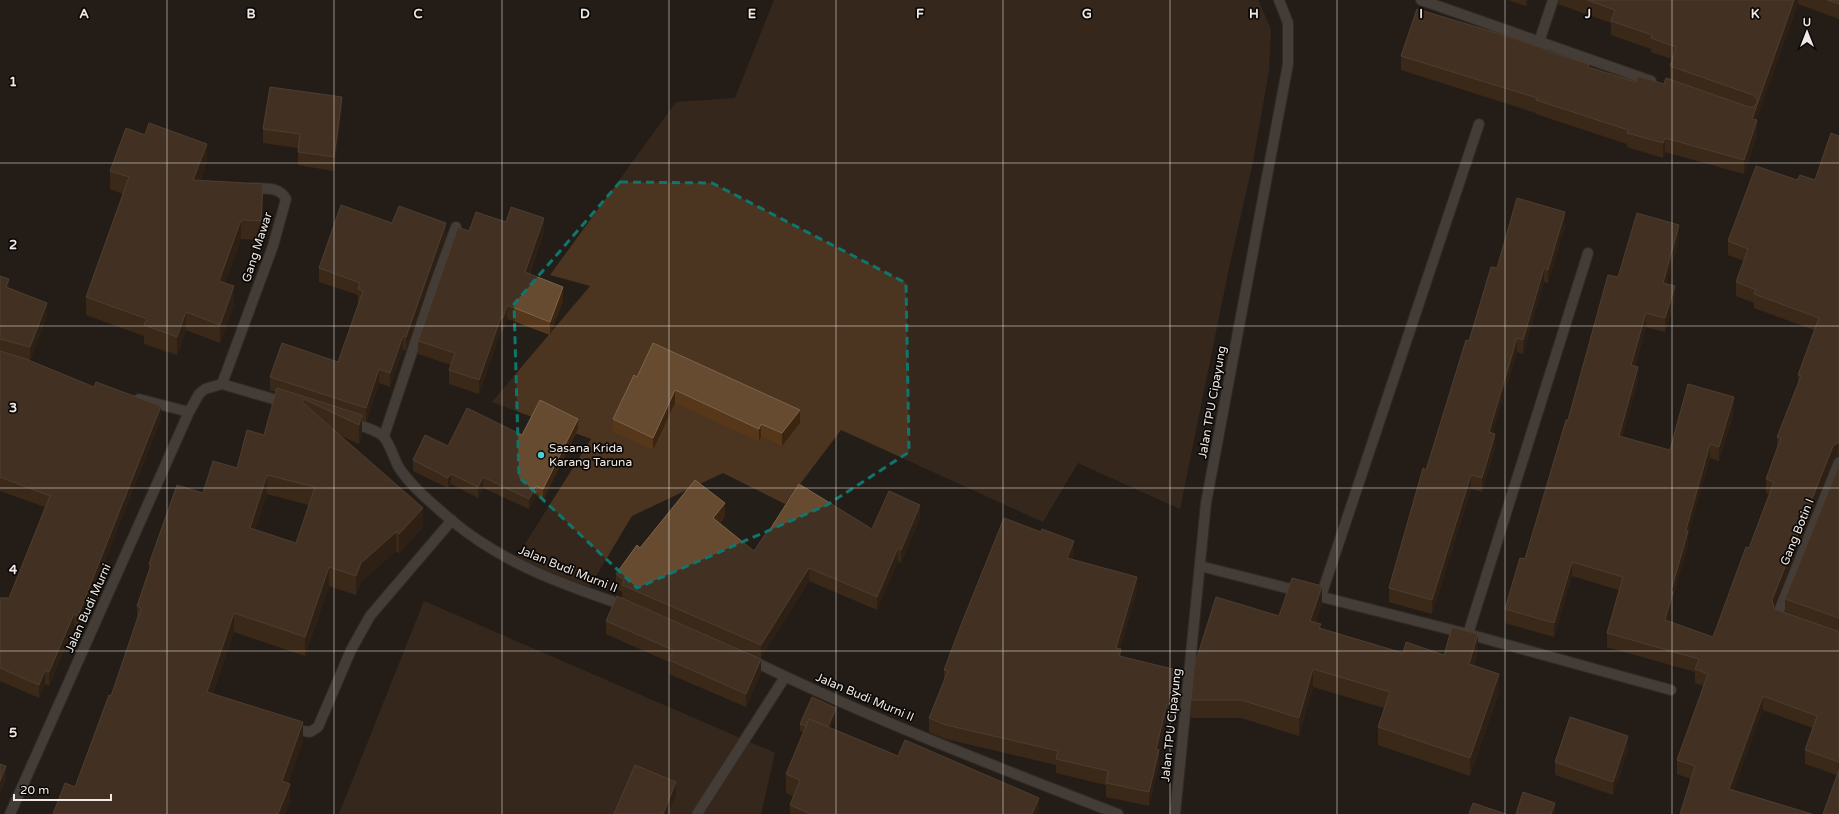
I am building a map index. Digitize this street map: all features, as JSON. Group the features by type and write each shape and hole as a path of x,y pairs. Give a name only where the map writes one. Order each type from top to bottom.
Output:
{"street":[{"name":"Jalan TPU Cipayung","path":"1175,814 1206,503 1288,64 1288,23 1278,0"},
{"path":"1421,0 1664,85"},
{"path":"1539,42 1553,0"},
{"path":"1321,596 1480,124"},
{"name":"Gang Mawar","path":"222,384 273,246 286,200 283,192 277,190 241,188"},
{"path":"339,418 354,422 384,436 434,286 456,227"},
{"path":"1468,634 1588,253"},
{"path":"129,397 189,412 199,394 205,389 222,384 295,405"},
{"name":"Jalan Budi Murni","path":"10,814 189,412"},
{"name":"Jalan Budi Murni II","path":"384,436 399,466 420,492 486,547 522,567 582,591 633,609"},
{"name":"Gang Botin I","path":"1798,625 1779,618 1778,613 1839,462"},
{"path":"284,726 298,731 310,732 318,726 351,650 370,616 452,520"},
{"path":"1200,566 1468,634 1672,690"},
{"name":"Jalan Budi Murni II","path":"736,653 785,677 962,753 1118,814"},
{"path":"697,814 785,677"}],"highlighted area":[{"path":"620,182 712,183 906,283 909,452 827,505 637,588 519,477 514,304"}],"shaded area":[{"path":"774,0 1258,0 1271,29 1269,71 1253,162 1229,268 1180,509 1078,463 1043,522 841,430 785,504 723,473 632,516 587,591 515,560 591,439 492,402 590,286 550,275 676,102 735,98"},
{"path":"424,601 775,753 761,814 339,814"}],"building":[{"path":"1587,0 1794,0 1752,119 1757,120 1744,160 1665,138 1663,143 1627,133 1628,130 1536,100 1537,98 1401,56 1417,9 1510,37 1548,50 1547,51 1589,64 1588,67 1636,82 1638,76 1664,84 1666,78 1749,107 1753,107 1757,103 1757,99 1753,95 1670,66 1676,47 1651,38 1652,35 1611,21 1615,10"},
{"path":"1827,0 1839,0 1839,4"},
{"path":"270,87 342,97 334,157 298,152 300,134 263,129"},
{"path":"149,123 207,144 193,180 263,184 261,221 241,220 219,281 234,286 220,325 186,312 177,337 144,325 147,319 86,297 129,177 110,171 126,128 145,135"},
{"path":"1831,133 1839,136 1839,442 1833,446 1772,600 1774,608 1777,610 1839,631 1839,762 1805,750 1817,716 1763,696 1729,789 1812,814 1680,814 1695,766 1677,760 1708,674 1695,669 1699,659 1607,633 1623,577 1572,562 1554,623 1505,609 1520,558 1525,559 1566,420 1568,420 1608,275 1618,277 1637,213 1679,225 1663,283 1675,286 1665,318 1646,313 1631,365 1638,367 1619,436 1670,450 1688,384 1734,397 1719,447 1710,444 1686,530 1688,531 1671,591 1673,592 1665,620 1713,637 1746,547 1749,548 1774,482 1766,479 1781,438 1777,437 1801,376 1798,375 1819,318 1754,294 1756,290 1736,282 1748,249 1728,241 1756,166 1797,180 1800,175 1815,180"},
{"path":"1517,198 1565,212 1548,270 1544,268 1523,340 1517,338 1489,432 1495,434 1482,478 1471,475 1432,600 1389,588 1423,468 1426,470 1466,340 1469,341 1491,267 1497,268"},
{"path":"341,205 392,223 399,206 446,223 406,337 403,336 390,373 379,369 366,408 270,377 282,343 338,362 363,291 358,289 360,283 319,268"},
{"path":"511,207 544,218 525,272 563,287 550,322 507,305 503,318 501,317 479,380 449,370 455,353 418,341 458,227 469,231 476,212 506,222"},
{"path":"0,276 9,279 6,287 47,303 30,347 0,339"},
{"path":"653,343 800,410 782,433 761,424 759,429 675,390 653,438 613,419 634,375 637,377"},
{"path":"0,351 26,359 94,387 96,382 161,406 78,616 74,614 49,672 45,670 39,685 0,668 0,598 9,598 50,496 0,477"},
{"path":"277,388 362,415 359,425 304,399 302,402 423,508 399,534 396,532 361,563 356,576 329,567 305,637 234,613 207,692 303,722 282,781 290,784 278,814 53,814 65,783 75,787 109,695 111,696 141,608 137,606 151,565 149,564 177,485 203,493 213,461 237,468 247,430 264,435","holes":["267,475 315,487 296,543 250,528"]},
{"path":"540,400 578,419 543,489 536,486 529,499 483,477 478,487 451,474 448,478 413,460 425,435 448,446 467,408 522,435"},
{"path":"1839,465 1839,618 1785,599"},
{"path":"695,480 725,503 713,518 754,551 768,530 769,531 799,484 872,529 889,491 920,505 901,550 898,548 877,597 809,568 761,645 622,585 624,580 616,574 637,545 640,548"},
{"path":"1004,518 1041,532 1042,529 1074,541 1067,558 1137,577 1116,648 1121,649 1119,656 1181,671 1178,704 1167,704 1156,749 1159,750 1149,792 1106,783 1108,771 1056,759 1058,751 946,725 929,718 948,671 944,670"},
{"path":"1292,578 1322,586 1310,621 1321,624 1319,628 1403,653 1406,642 1444,655 1452,627 1478,634 1469,664 1499,674 1470,758 1378,727 1390,692 1313,669 1299,718 1241,700 1191,700 1194,667 1216,597 1279,616"},
{"path":"617,596 761,659 746,694 669,660 673,650 606,621"},
{"path":"812,697 836,708 828,727 809,719 806,726 800,724"},
{"path":"1570,717 1628,736 1613,782 1555,762"},
{"path":"809,719 898,756 905,740 1039,798 1032,814 811,814 790,805 800,780 786,774"},
{"path":"0,764 6,766 0,781"},
{"path":"635,765 676,782 663,814 614,814"},
{"path":"1839,770 1839,814 1823,814"},
{"path":"1523,792 1555,803 1551,814 1516,814"},
{"path":"1473,803 1506,814 1469,814"}],"place":[{"name":"Sasana Krida Karang Taruna","path":"541,455"}]}
